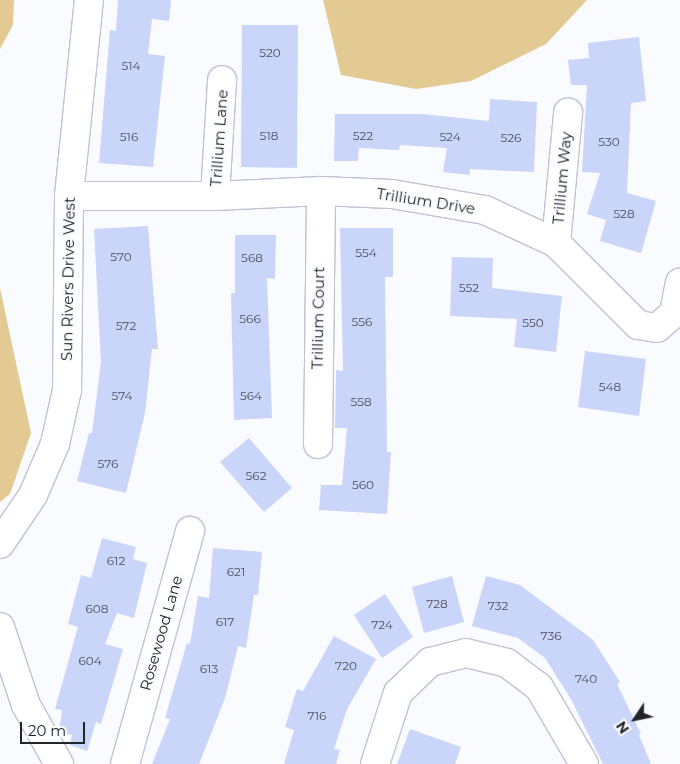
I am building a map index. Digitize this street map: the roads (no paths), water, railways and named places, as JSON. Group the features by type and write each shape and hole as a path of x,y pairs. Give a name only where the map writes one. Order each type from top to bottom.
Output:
{"street":[{"name":"Sun Rivers Drive West","path":"0,544 33,495 55,444 67,390 69,196 89,0"},
{"name":"Trillium Lane","path":"214,196 222,80"},
{"name":"Trillium Way","path":"556,242 568,113"},
{"name":"Trillium Drive","path":"69,196 214,196 321,191 392,194 485,210 556,242 638,325 657,328 674,313 680,283"},
{"name":"Trillium Court","path":"318,444 316,351 321,191"},
{"name":"Rosewood Lane","path":"125,764 190,532"},
{"path":"0,627 26,706 59,764"},
{"path":"375,764 398,693 430,662 466,653 507,663 539,687 584,764"}]}
